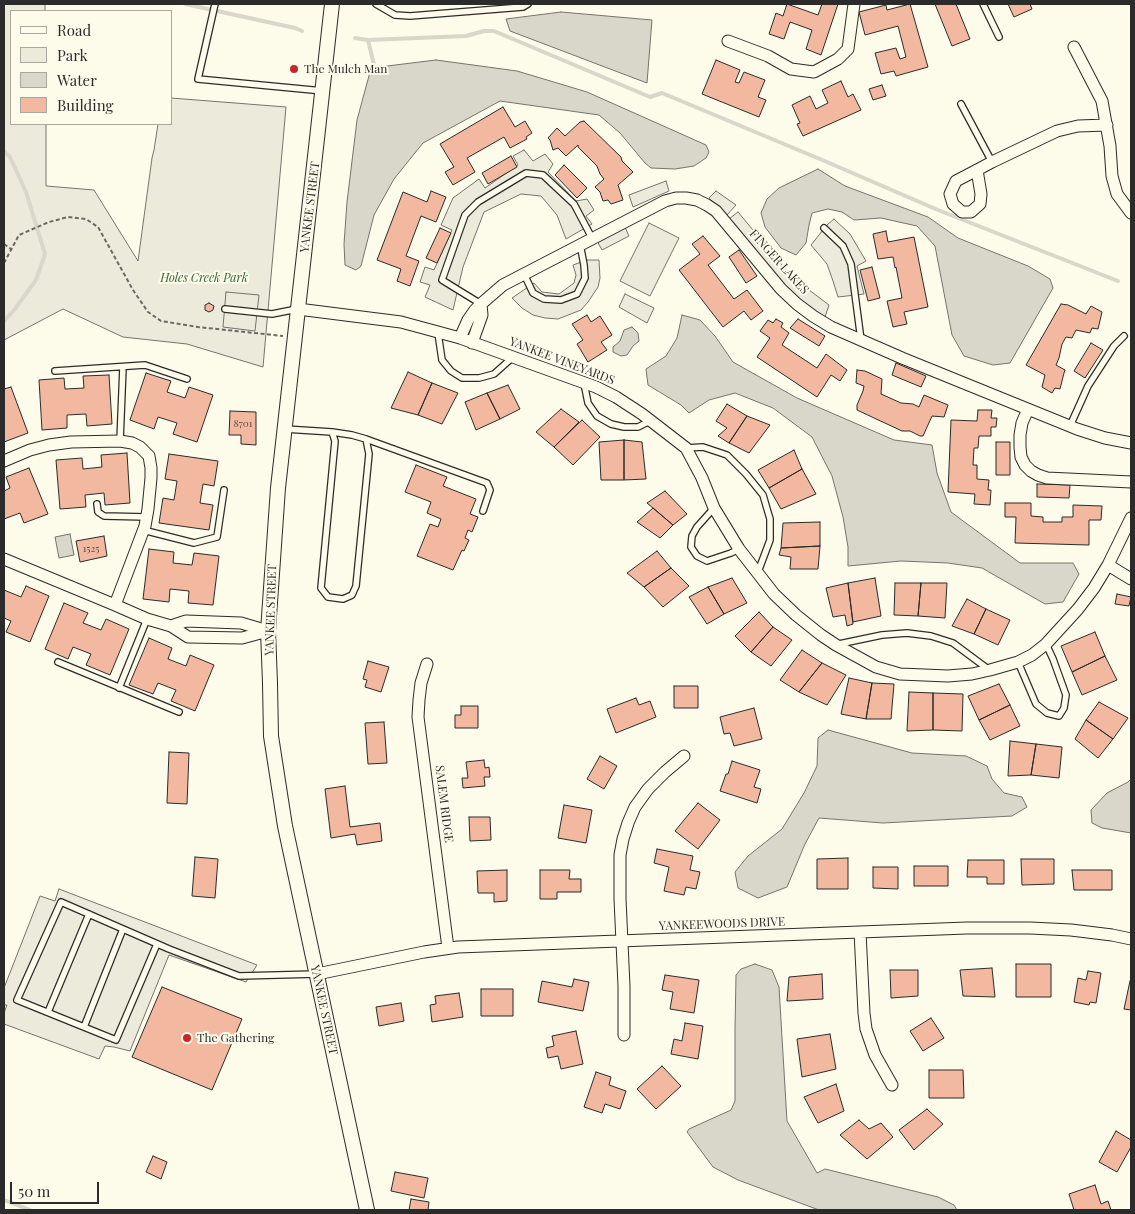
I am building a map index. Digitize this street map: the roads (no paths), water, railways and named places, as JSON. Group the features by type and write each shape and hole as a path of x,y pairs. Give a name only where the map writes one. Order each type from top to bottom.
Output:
{"street":[{"name":"YANKEE STREET","path":"332,4 278,488 268,631 271,736 285,826 367,1210"},
{"path":"728,41 768,56 791,69 814,72 838,60 848,49 854,4"},
{"path":"1074,47 1102,101 1110,146 1112,176 1117,194 1131,213"},
{"path":"977,170 1057,131 1078,126 1107,126"},
{"name":"FINGER LAKES","path":"460,338 468,320 481,304 504,285 665,201 686,198 707,204 716,211 782,289 797,304 831,327 1070,426 1105,438 1131,443"},
{"path":"472,342 482,316 481,304"},
{"name":"YANKEE VINEYARDS","path":"298,309 401,322 460,338 583,382 616,396 686,448 702,478 714,508 739,549 774,594 796,615 836,645 876,666 900,674 948,676 972,674 1018,662 1032,655 1046,644 1078,609 1094,588 1108,565 1131,518"},
{"path":"1028,409 1022,423 1020,447 1022,457 1031,471 1047,478 1131,482"},
{"path":"4,461 30,450 71,442 120,441 132,443 140,447 149,456 151,478 147,516 114,605"},
{"path":"4,558 114,605 171,626 186,622 241,623 268,631"},
{"path":"1108,565 1131,579"},
{"name":"SALEM RIDGE","path":"427,664 421,683 418,717 448,948"},
{"path":"624,1035 620,899 620,855 623,838 635,807 648,789 684,756"},
{"name":"YANKEEWOODS DRIVE","path":"316,974 448,948 967,928 1030,928 1088,932 1131,939"},
{"path":"860,932 866,1029 875,1055 892,1085"}],"lane":[{"path":"215,4 198,79 323,91"},
{"path":"376,4 395,15 410,16 523,7 528,4"},
{"path":"983,4 999,37"},
{"path":"961,104 992,162"},
{"path":"481,304 442,280 465,215 478,202 526,173 543,175 574,204 592,238"},
{"path":"824,228 843,246 851,264 861,340"},
{"path":"524,274 533,293 544,299 560,300 577,294 585,278 580,244"},
{"path":"225,309 272,314 298,309"},
{"path":"438,333 442,360 451,371 462,378 479,378 494,374 512,357"},
{"path":"1070,426 1088,386 1114,346 1124,336"},
{"path":"55,371 145,365 188,378"},
{"path":"120,441 123,367"},
{"path":"583,382 588,403 597,416 610,424 638,427 650,421"},
{"path":"285,428 332,432 366,439 487,483 490,490 482,511"},
{"path":"332,432 335,441 321,588 328,597 343,599 352,595 356,586 369,454 366,439"},
{"path":"686,448 703,447 727,455 763,495 770,519 770,540 758,572"},
{"path":"143,530 194,543 217,537 224,490"},
{"path":"97,504 98,512 104,516 147,516"},
{"path":"714,508 697,527 692,536 691,547 697,556 707,561 732,554 739,549"},
{"path":"119,688 147,618"},
{"path":"836,645 882,635 907,633 931,636 953,643 990,670"},
{"path":"1018,662 1036,704 1047,713 1059,716 1064,708 1066,695 1046,644"},
{"path":"58,662 179,712"},
{"path":"157,944 116,1040 17,1000 61,902 157,944 238,976 316,974"},
{"path":"48,1012 89,914"},
{"path":"84,1027 123,929"}],"water":[{"path":"561,12 652,20 647,83 510,31 506,19"},
{"path":"436,60 517,71 587,92 706,145 709,152 706,158 694,166 675,169 651,168 620,133 599,115 500,101 423,143 394,179 374,215 361,266 356,270 345,265 344,244 357,120 370,72 379,67"},
{"path":"818,169 845,186 928,217 958,238 1028,266 1050,279 1053,288 1010,363 993,365 964,356 952,335 935,246 917,226 881,218 854,220 842,212 828,209 812,213 806,243 796,255 781,248 765,227 761,213 767,199 779,188"},
{"path":"682,315 700,320 715,336 733,362 797,398 894,440 932,445 937,473 951,512 1020,563 1073,563 1079,574 1063,602 1045,604 982,568 948,563 901,561 848,566 848,547 843,517 832,476 812,437 773,408 735,393 709,400 689,413 681,405 648,385 646,369 666,356 677,338"},
{"path":"632,327 638,333 639,341 627,355 621,356 613,352 613,347 620,341 624,330"},
{"path":"70,534 74,555 59,558 55,537"},
{"path":"828,730 912,753 966,756 987,766 992,779 1004,793 1022,797 1027,807 1012,816 883,823 819,818 805,844 787,887 758,898 738,888 735,872 748,856 782,829 804,793 817,766 818,738"},
{"path":"1131,779 1131,833 1102,828 1092,823 1091,810 1107,793"},
{"path":"755,964 772,970 779,987 787,1121 817,1173 825,1169 938,1197 954,1205 957,1210 819,1210 738,1180 713,1167 687,1132 689,1129 731,1110 735,1101 736,975 741,969"}],"waterway":[{"path":"185,4 302,31"},
{"path":"355,38 368,40 466,36 484,31 494,31 650,97 662,93 938,210 1118,281"},
{"path":"368,40 375,69"},
{"path":"4,151 10,157 26,192 45,254 36,280 4,321"},
{"path":"4,1200 30,1210"}],"place":[{"name":"The Mulch Man","path":"294,69"},
{"name":"The Gathering","path":"187,1038"}],"park label":[{"name":"Holes Creek Park","path":"204,278"}]}
